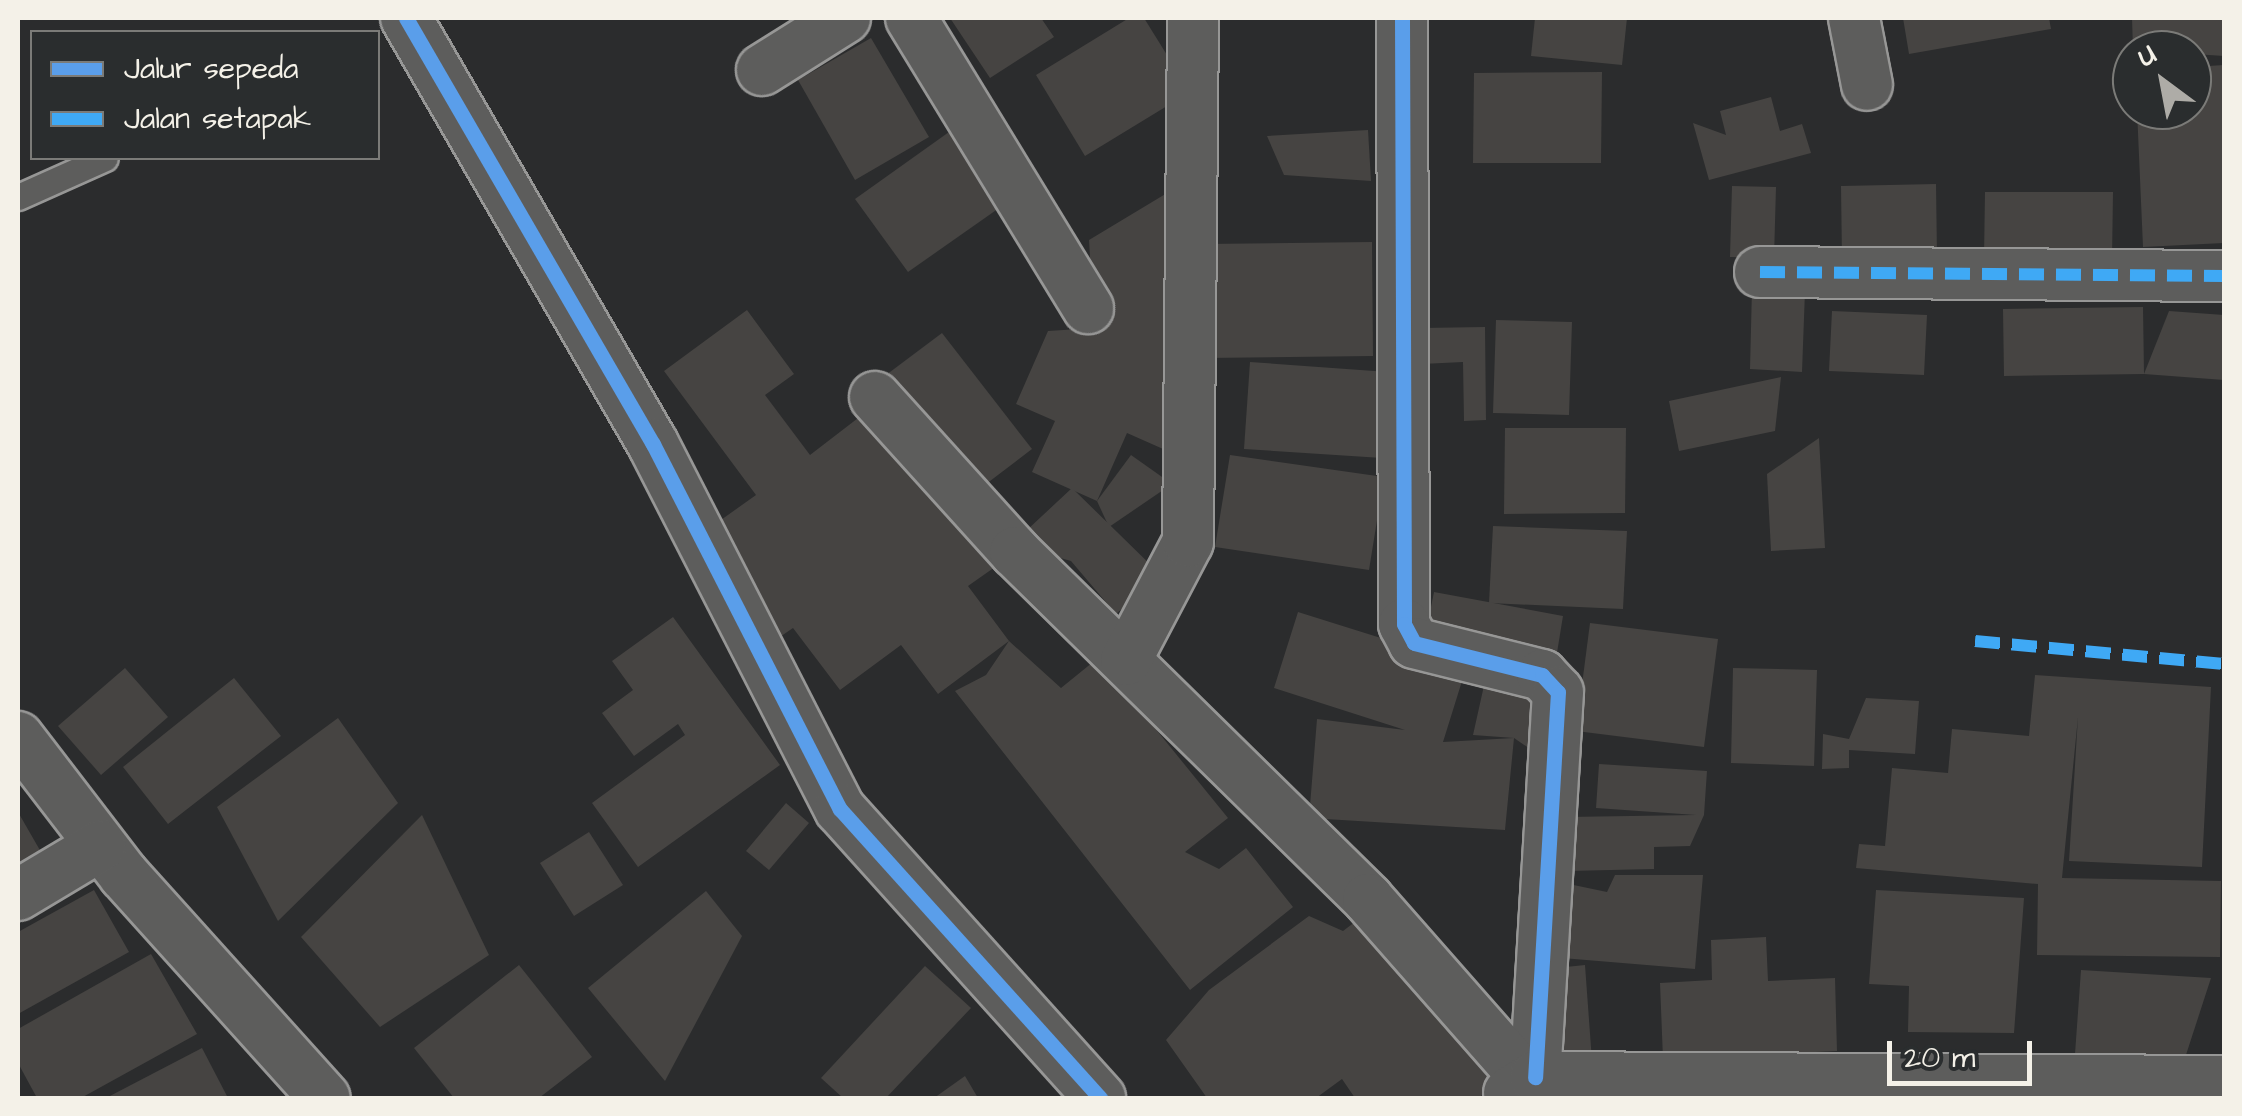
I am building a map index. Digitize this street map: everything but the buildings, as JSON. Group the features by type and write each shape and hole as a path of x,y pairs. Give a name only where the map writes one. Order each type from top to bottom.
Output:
{"street":[{"path":"406,18 653,444 840,809 1100,1098"},
{"path":"762,70 845,18"},
{"path":"911,18 1088,308"},
{"path":"1126,660 1188,542 1193,18"},
{"path":"1402,18 1404,624 1414,643 1542,675 1558,692 1521,1085"},
{"path":"1854,18 1867,85"},
{"path":"1760,272 2224,276"},
{"path":"875,397 1126,660 1368,899 1521,1085"},
{"path":"18,737 100,846 325,1098"},
{"path":"18,895 100,846"},
{"path":"1521,1085 2224,1081"}],"lane":[{"path":"18,198 101,160"}],"marked path":[{"path":"1760,272 2224,276"},
{"path":"1975,641 2224,664"}],"cycle path":[{"path":"406,18 653,444 840,809 1100,1098"},
{"path":"1402,18 1404,624 1414,643 1542,675 1558,692 1535,1077"}]}
